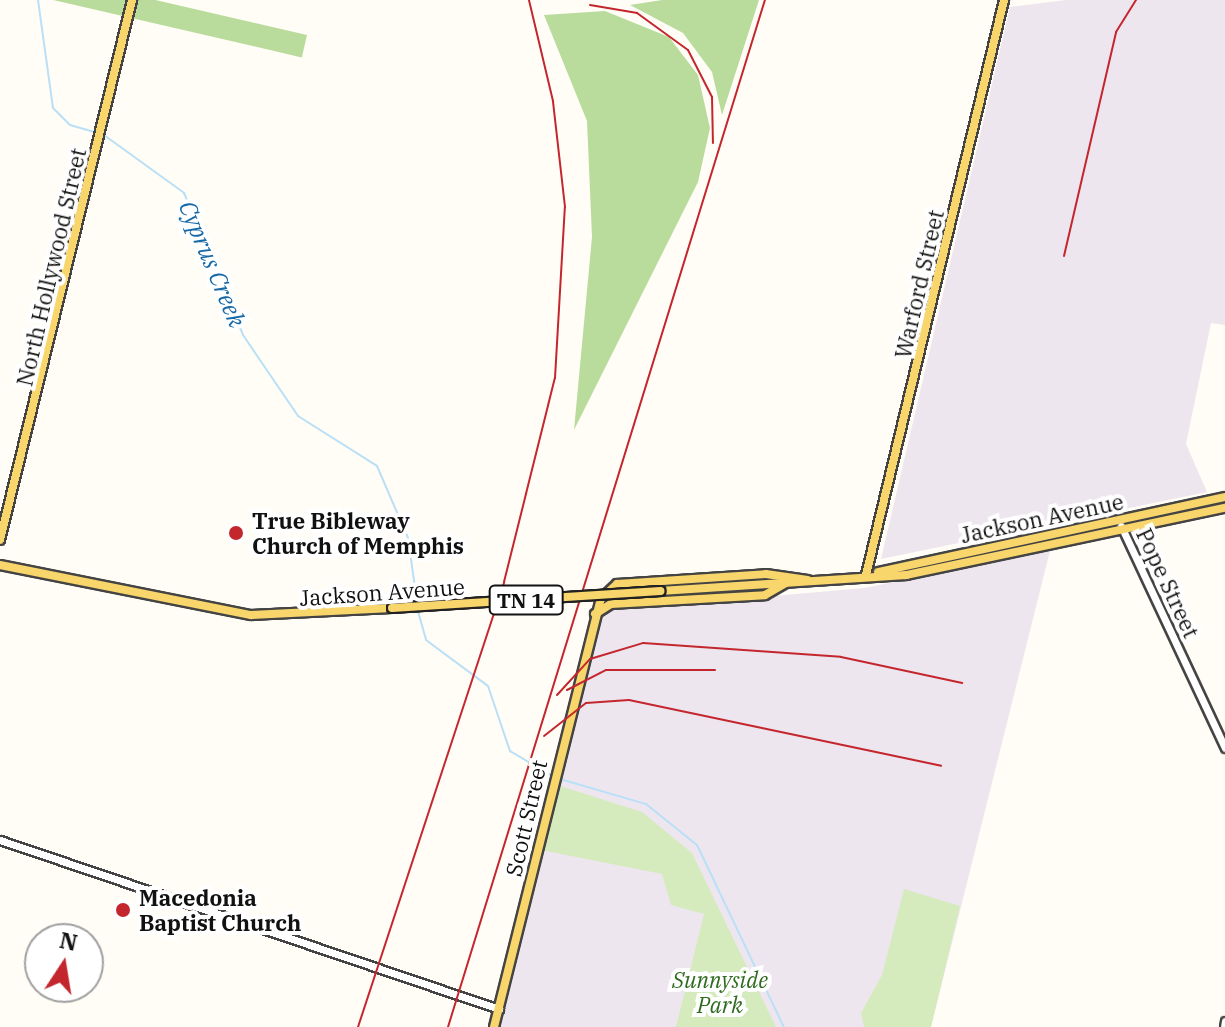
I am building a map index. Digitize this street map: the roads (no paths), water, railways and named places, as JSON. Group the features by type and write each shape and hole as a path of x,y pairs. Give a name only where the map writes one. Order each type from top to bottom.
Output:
{"main road":[{"name":"North Hollywood Street","path":"0,540 132,0"},
{"name":"Warford Street","path":"866,575 1004,0"},
{"name":"Jackson Avenue","path":"0,565 251,615 392,608 866,575 906,575 1121,526 1225,497"},
{"name":"Jackson Avenue","path":"1121,526 1225,508"},
{"path":"592,617 617,584 766,574 808,580"},
{"path":"592,617 611,604 765,595 787,582"},
{"name":"Scott Street","path":"494,1027 592,617"}],"street":[{"name":"Pope Street","path":"1121,526 1225,748"},
{"path":"0,840 499,1009"},
{"path":"1224,1027 1225,1021"}],"waterway":[{"name":"Cyprus Creek","path":"38,0 53,108 70,125 98,133"},
{"name":"Cyprus Creek","path":"104,135 184,193 243,335 298,416 377,466 408,538 417,602"},
{"name":"Cyprus Creek","path":"417,608 426,640 488,686 510,751 554,777"},
{"name":"Cyprus Creek","path":"560,779 646,804 697,845 784,1027"}],"railway":[{"path":"358,1027 504,582 555,378 565,207 553,101 529,0"},
{"path":"448,1027 765,0"},
{"path":"1064,256 1116,32 1136,0"},
{"path":"590,5 637,13 688,50 712,97 713,143"},
{"path":"557,695 590,659 643,643 841,657 962,683"},
{"path":"567,690 606,670 715,670"},
{"path":"544,736 586,703 629,700 941,766"}],"place":[{"name":"True Bibleway Church of Memphis","path":"236,533"},
{"name":"Macedonia Baptist Church","path":"123,910"}],"park label":[{"name":"Sunnyside Park","path":"720,992"}]}
